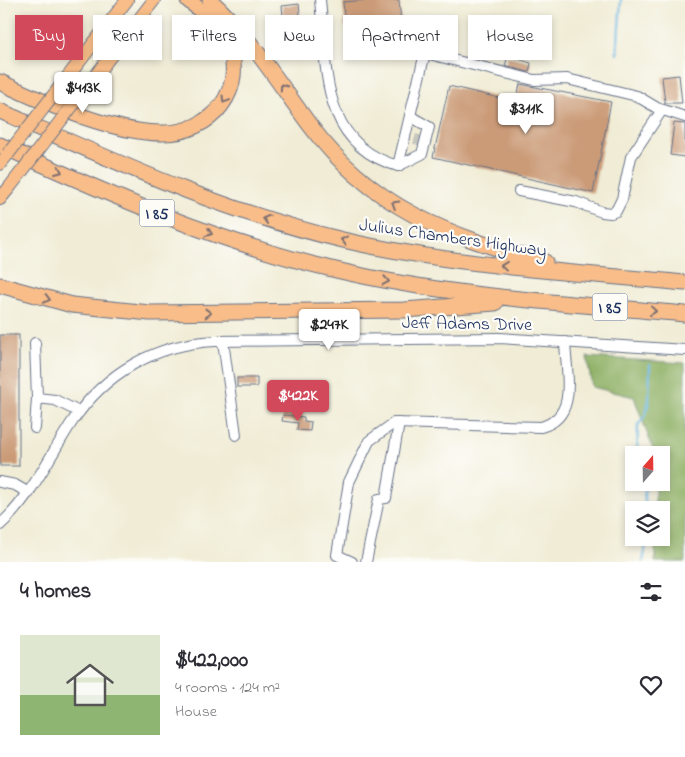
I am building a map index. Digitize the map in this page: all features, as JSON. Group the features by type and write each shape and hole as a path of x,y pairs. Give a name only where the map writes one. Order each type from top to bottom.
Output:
{"highway":[{"path":"0,82 48,102 125,129 162,133 194,127 211,117 225,102 232,85 234,67 230,49 221,32 188,0"},
{"path":"210,0 250,42 322,140 347,167 375,191 419,218 452,234 488,247 588,274"},
{"path":"0,105 34,126"},
{"name":"Julius Chambers Highway","path":"0,111 192,194 252,215 312,232 438,258 685,283"},
{"name":"I 85","path":"5,148 151,211 274,254 336,270 401,284 535,300 685,314"},
{"path":"0,285 72,305 150,314 404,310 535,300"}],"main road":[{"path":"0,164 127,0"},
{"path":"0,199 154,0"}],"street":[{"path":"320,0 330,93 336,114 346,132 379,160 398,166 422,154 429,127 422,127 410,116"},
{"path":"398,166 425,53 534,80 567,79 637,96 662,110 685,116"},
{"path":"519,191 576,202 602,212 611,213 616,210 622,199 634,150 641,144 662,110"},
{"path":"412,159 418,145"},
{"name":"Jeff Adams Drive","path":"0,525 29,492 79,412 97,391 118,372 149,355 189,343 463,337 685,350"},
{"path":"223,341 236,435"},
{"path":"35,342 35,428"},
{"path":"352,562 337,555 349,482 369,442 394,423 541,427 554,424 568,402 565,342"},
{"path":"36,398 55,400 79,412"},
{"path":"366,562 379,499 386,498 399,423"},
{"path":"0,482 16,485 29,492"}],"green space":[{"path":"587,357 685,363 685,562 655,562 655,546 670,546 670,501 655,501 655,491 670,491 670,446 652,446 634,397 592,387"}],"building":[{"path":"399,0 400,15 344,15 343,2"},
{"path":"299,4 300,15 283,15 282,6"},
{"path":"507,60 521,60 531,63 529,72 505,66"},
{"path":"679,75 682,103 665,103 662,77"},
{"path":"520,84 611,102 593,193 433,157 449,86 516,102"},
{"path":"674,123 685,124 685,157 670,155"},
{"path":"0,335 19,335 19,466 0,466"},
{"path":"237,378 257,378 257,387 237,387"},
{"path":"283,415 304,417 304,421 311,422 310,431 297,430 298,423 282,421"}],"waterway":[{"path":"617,54 621,0"},
{"path":"637,446 638,425 646,414 649,400 650,365"},
{"path":"645,491 645,501"},
{"path":"643,562 646,546"}],"tunnel":[{"path":"418,145 422,131"}]}
